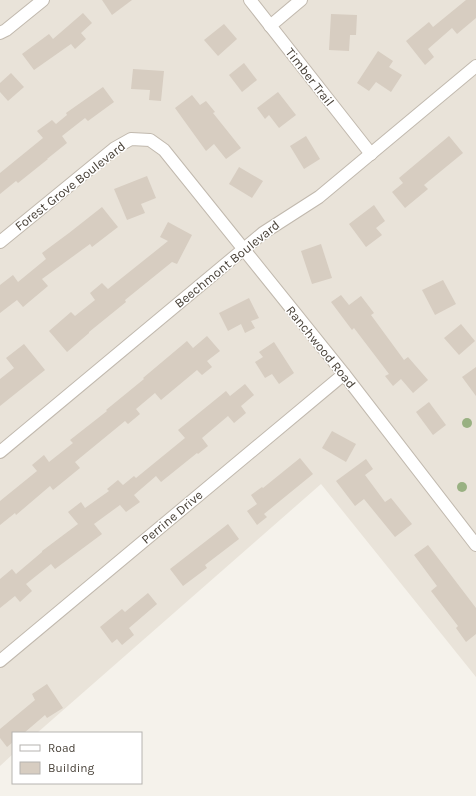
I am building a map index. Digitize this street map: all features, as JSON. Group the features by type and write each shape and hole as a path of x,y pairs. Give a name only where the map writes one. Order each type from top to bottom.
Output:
{"street":[{"path":"0,33 6,30 42,0"},
{"name":"Timber Trail","path":"250,0 371,154"},
{"path":"270,26 301,0"},
{"name":"Beechmont Boulevard","path":"0,452 243,249 263,233 318,197 476,66"},
{"name":"Forest Grove Boulevard","path":"0,242 115,148 131,139 150,140 164,150"},
{"name":"Ranchwood Road","path":"164,150 344,374 476,545"},
{"name":"Perrine Drive","path":"0,661 344,374"}],"shaded area":[{"path":"0,0 476,0 476,677 321,484 38,732 12,732 12,755 0,766"}],"building":[{"path":"102,0 132,0 112,15"},
{"path":"466,0 476,0 476,18 457,34 452,28 428,49 434,57 425,65 406,41 429,22 433,27"},
{"path":"83,13 92,23 81,33 86,39 75,49 71,44 34,70 22,54 49,34 53,39"},
{"path":"331,14 357,15 356,35 350,35 349,51 329,50"},
{"path":"224,24 237,39 218,56 204,40"},
{"path":"378,51 393,61 389,67 402,75 391,92 376,82 369,91 357,83"},
{"path":"244,63 257,80 242,92 229,75"},
{"path":"133,69 164,71 161,101 149,100 150,90 131,89"},
{"path":"11,73 24,87 8,101 0,92 0,83"},
{"path":"103,87 114,102 88,121 85,118 62,136 67,143 18,183 16,181 0,194 0,173 43,138 37,131 52,120 56,124 67,115 66,113"},
{"path":"278,92 296,115 279,128 269,115 265,119 257,108"},
{"path":"192,95 200,105 206,101 215,112 213,113 241,148 226,159 214,144 206,151 175,108"},
{"path":"306,136 320,159 304,169 290,146"},
{"path":"449,136 463,153 424,185 428,189 405,208 392,192 403,183 399,178"},
{"path":"239,167 263,181 252,198 229,184"},
{"path":"147,176 156,198 141,204 145,213 127,220 114,189"},
{"path":"374,205 385,221 376,228 382,235 366,247 349,224"},
{"path":"102,207 118,227 92,247 90,244 42,279 48,286 23,307 17,300 0,313 0,285 13,275 18,282 46,259 42,253"},
{"path":"168,222 192,235 177,264 172,262 125,300 126,302 67,352 49,331 71,312 75,316 95,300 90,293 102,283 108,289 168,241 160,237"},
{"path":"321,244 332,278 312,284 301,251"},
{"path":"443,280 456,304 435,315 422,290"},
{"path":"341,295 349,305 361,296 374,313 371,315 404,360 408,357 428,380 413,393 401,379 393,386 385,376 389,374 354,328 352,330 331,302"},
{"path":"249,298 259,318 251,321 255,328 245,333 241,324 228,331 219,313"},
{"path":"461,324 475,341 459,355 444,338"},
{"path":"207,336 220,351 207,361 212,367 202,375 197,370 161,400 155,393 136,409 140,414 128,424 125,421 75,462 80,468 53,490 50,486 16,515 15,513 0,525 0,501 37,471 32,465 44,455 49,462 73,443 70,440 107,411 106,410 187,341 193,348"},
{"path":"274,342 294,373 279,384 272,374 265,378 255,362 263,357 259,352"},
{"path":"24,344 45,370 0,406 0,379 14,368 6,358"},
{"path":"476,367 476,396 462,377"},
{"path":"245,384 254,395 241,406 246,413 234,423 228,416 202,438 208,446 161,482 156,476 134,495 140,502 126,512 120,505 94,524 102,534 55,569 51,564 26,584 32,591 20,602 15,596 0,608 0,579 12,569 16,574 42,551 78,524 68,512 81,502 85,508 109,491 107,489 118,480 123,485 134,476 136,478 185,438 178,430 226,391 230,396"},
{"path":"429,402 446,425 433,435 416,412"},
{"path":"332,431 356,444 346,462 322,448"},
{"path":"300,458 313,474 264,514 267,517 257,525 247,511 257,504 251,495 262,487 263,488"},
{"path":"366,459 373,469 365,475 385,502 391,498 412,524 395,537 364,499 355,506 336,481"},
{"path":"228,524 239,539 205,565 207,568 183,586 170,569"},
{"path":"428,545 476,608 476,634 466,642 456,628 458,626 431,591 437,586 414,555"},
{"path":"148,593 157,604 129,628 134,635 122,645 117,639 112,643 100,627 122,609 125,612"},
{"path":"47,684 63,708 47,718 45,715 25,732 12,732 12,743 7,747 0,738 0,729 35,700 32,694"}]}
